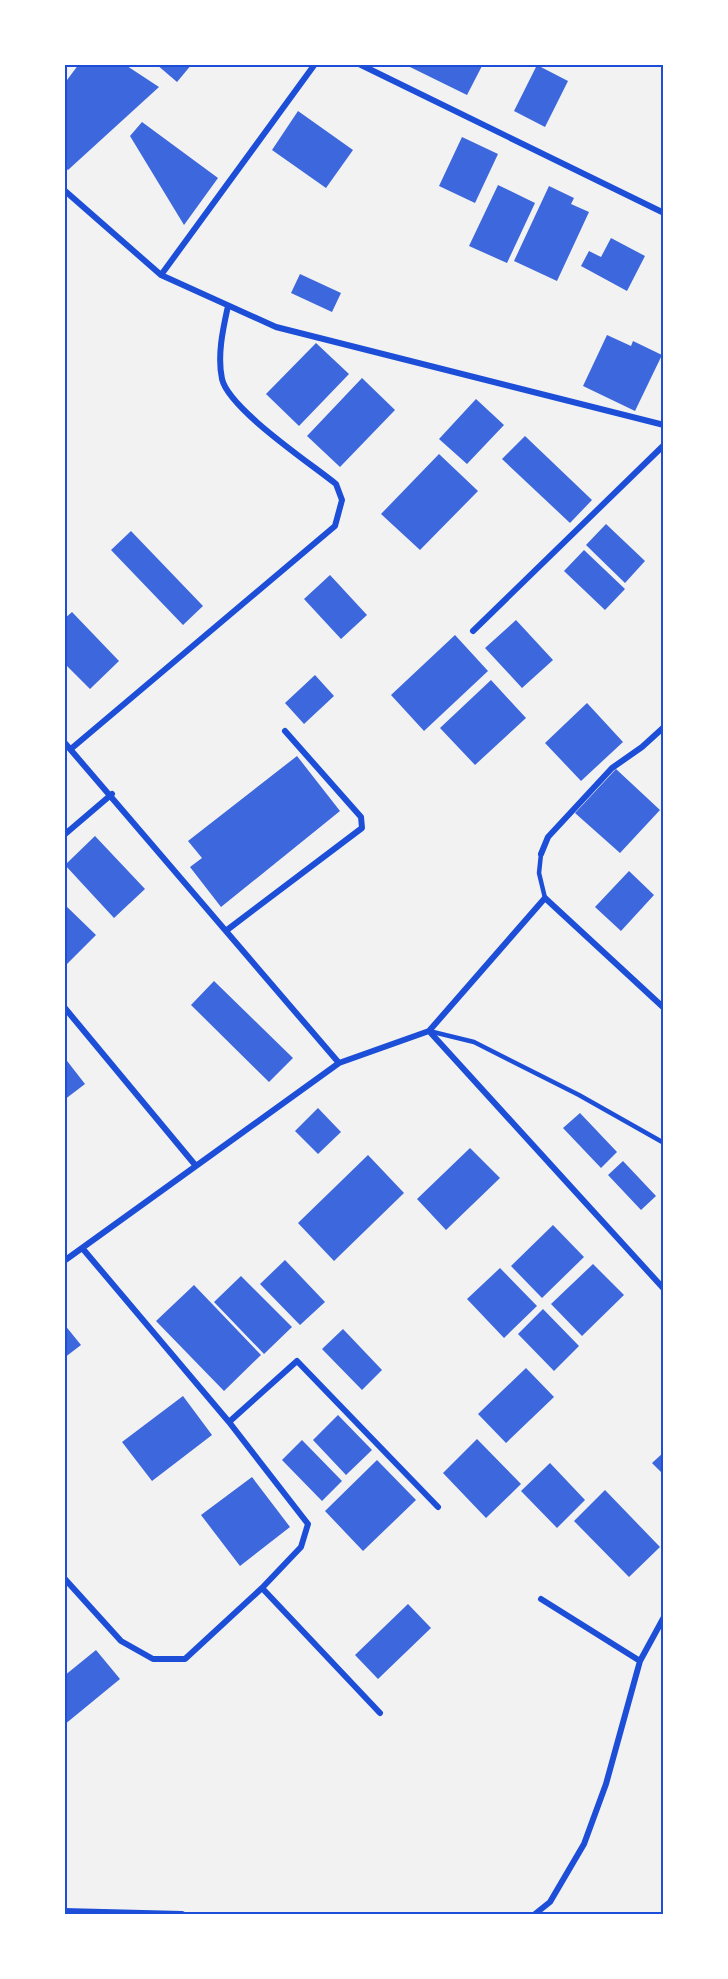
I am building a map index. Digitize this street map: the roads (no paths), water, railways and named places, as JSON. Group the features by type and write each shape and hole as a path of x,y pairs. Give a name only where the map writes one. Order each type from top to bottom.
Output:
{"street":[{"path":"161,275 315,64"},
{"path":"359,64 663,213"},
{"path":"64,190 161,275 276,327 663,426"},
{"path":"72,748 334,526 342,500 336,484 246,413 222,380 221,342 228,306"},
{"path":"474,631 663,445"},
{"path":"541,854 548,837 612,768 642,747 663,727"},
{"path":"227,930 362,828 361,817 285,731"},
{"path":"64,742 72,748 112,794 339,1063"},
{"path":"64,835 112,794"},
{"path":"64,1261 339,1063 429,1031 545,898 663,1008"},
{"path":"64,1006 196,1167"},
{"path":"429,1031 663,1289"},
{"path":"64,1578 121,1641 153,1659 185,1659 262,1588 301,1548 308,1524 229,1422 83,1249"},
{"path":"229,1422 297,1360 438,1507"},
{"path":"262,1588 380,1713"},
{"path":"541,1599 640,1661"},
{"path":"535,1914 550,1902 584,1844 606,1784 640,1661 663,1617"},
{"path":"64,1911 182,1914"}],"lane":[{"path":"541,854 539,873 545,898"},
{"path":"429,1031 474,1042 579,1095 663,1143"}]}
